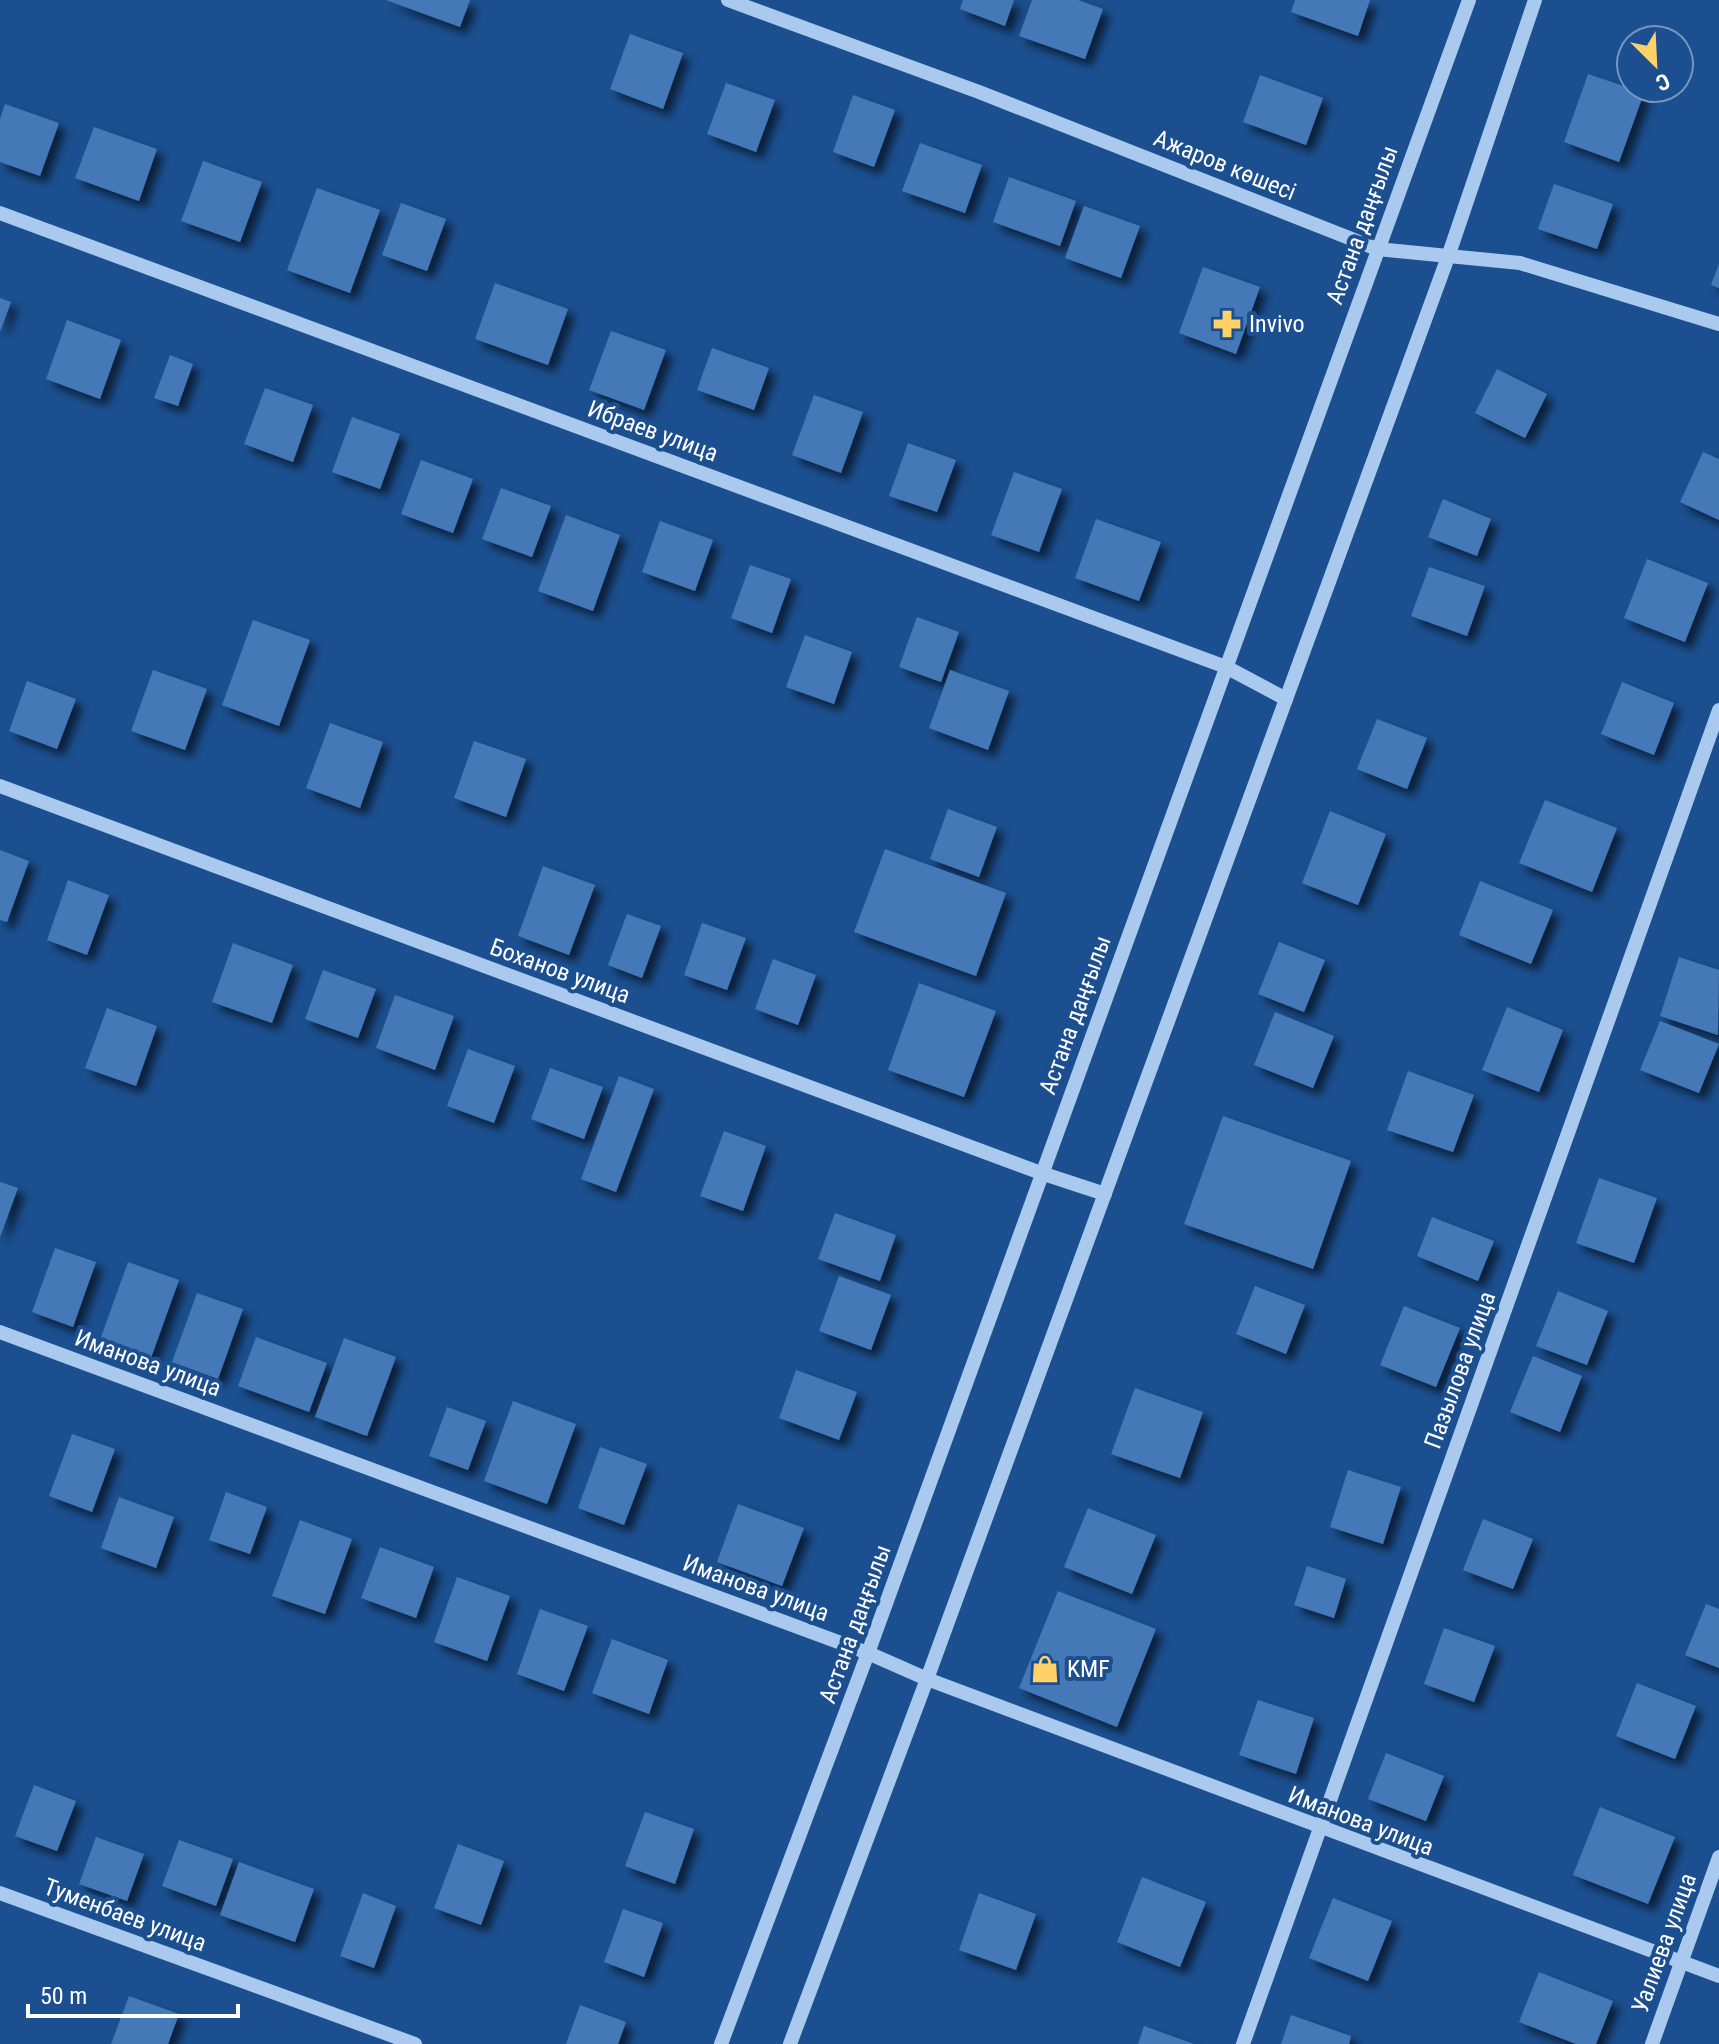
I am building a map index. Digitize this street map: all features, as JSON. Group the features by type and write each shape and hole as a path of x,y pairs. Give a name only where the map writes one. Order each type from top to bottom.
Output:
{"street":[{"name":"Ажаров көшесі","path":"728,0 979,92 1377,249 1520,263 1719,324"},
{"name":"Астана даңғылы","path":"721,2044 868,1653 1469,0"},
{"path":"790,2044 927,1679 1448,257 1535,0"},
{"name":"Ибраев улица","path":"0,213 1226,667 1286,699"},
{"name":"Пазылова улица","path":"1243,2044 1719,710"},
{"name":"Боханов улица","path":"0,786 1041,1173 1105,1194"},
{"name":"Иманова улица","path":"0,1332 868,1653 927,1679 1319,1829 1719,1976"},
{"name":"Уалиева улица","path":"1652,2044 1719,1857"},
{"name":"Туменбаев улица","path":"0,1893 415,2044"}],"building":[{"path":"386,0 470,0 460,27"},
{"path":"963,0 1014,0 1005,26 960,9"},
{"path":"1032,0 1078,0 1103,9 1085,59 1019,36"},
{"path":"1295,0 1370,0 1358,36 1291,12"},
{"path":"630,34 683,53 663,109 610,89"},
{"path":"1588,74 1615,83 1615,104 1640,104 1619,162 1564,142"},
{"path":"1260,75 1323,98 1306,145 1243,122"},
{"path":"726,83 775,100 756,152 707,134"},
{"path":"853,95 895,110 874,167 833,152"},
{"path":"5,104 59,123 40,176 0,162 0,119"},
{"path":"94,127 157,149 139,201 75,178"},
{"path":"920,143 982,165 965,213 902,191"},
{"path":"203,161 262,182 240,242 181,221"},
{"path":"1009,177 1076,201 1060,246 993,222"},
{"path":"1554,184 1613,204 1597,249 1538,229"},
{"path":"317,188 380,210 350,293 287,270"},
{"path":"401,203 446,219 427,271 382,255"},
{"path":"1084,206 1140,226 1121,278 1065,258"},
{"path":"1719,264 1719,288 1711,285"},
{"path":"1203,267 1260,287 1236,354 1179,333"},
{"path":"495,283 568,309 548,365 475,339"},
{"path":"0,298 11,302 0,332"},
{"path":"67,320 121,340 100,399 46,379"},
{"path":"611,331 666,350 644,410 589,390"},
{"path":"712,348 769,368 754,410 697,390"},
{"path":"170,355 193,364 178,406 154,398"},
{"path":"1497,369 1547,394 1525,438 1475,413"},
{"path":"265,388 313,405 293,462 244,444"},
{"path":"814,395 863,412 841,473 792,455"},
{"path":"352,417 400,434 380,489 332,472"},
{"path":"908,443 956,460 937,512 889,496"},
{"path":"1703,452 1719,459 1719,520 1680,502"},
{"path":"421,460 473,479 453,533 401,514"},
{"path":"1014,472 1062,489 1039,552 991,535"},
{"path":"501,488 551,506 532,557 482,539"},
{"path":"1443,499 1491,519 1477,556 1428,537"},
{"path":"566,515 620,535 593,611 538,591"},
{"path":"1096,519 1161,542 1139,601 1075,578"},
{"path":"660,521 713,540 695,591 642,572"},
{"path":"1647,559 1708,583 1685,642 1624,618"},
{"path":"750,565 791,579 772,633 731,618"},
{"path":"1429,567 1485,586 1467,636 1411,616"},
{"path":"917,617 959,632 941,682 899,667"},
{"path":"253,620 310,640 279,726 222,705"},
{"path":"805,635 852,652 834,704 786,687"},
{"path":"153,670 207,689 185,750 131,731"},
{"path":"950,670 1009,691 988,750 929,728"},
{"path":"27,681 76,699 57,749 9,731"},
{"path":"1622,682 1674,703 1654,755 1601,734"},
{"path":"1377,719 1427,738 1407,789 1357,769"},
{"path":"330,723 383,742 360,808 306,788"},
{"path":"474,741 526,759 506,817 454,798"},
{"path":"1545,800 1617,828 1592,892 1519,863"},
{"path":"948,809 997,827 979,877 930,859"},
{"path":"1330,811 1386,834 1358,905 1302,883"},
{"path":"885,849 1006,893 976,976 854,932"},
{"path":"0,850 29,861 7,922 0,920"},
{"path":"543,866 595,885 569,955 518,936"},
{"path":"68,880 109,895 87,955 47,940"},
{"path":"1480,881 1553,910 1531,964 1459,935"},
{"path":"627,914 661,926 642,978 608,965"},
{"path":"702,923 746,938 727,990 684,975"},
{"path":"1279,942 1325,960 1304,1012 1258,994"},
{"path":"233,943 293,965 272,1023 212,1002"},
{"path":"1679,957 1719,970 1718,1035 1660,1016"},
{"path":"773,959 816,975 798,1025 755,1009"},
{"path":"323,970 376,989 358,1038 305,1019"},
{"path":"919,983 996,1011 964,1097 888,1070"},
{"path":"395,995 454,1016 435,1070 376,1048"},
{"path":"1507,1007 1563,1030 1539,1092 1482,1070"},
{"path":"107,1008 157,1026 136,1086 85,1068"},
{"path":"1275,1012 1334,1036 1313,1088 1254,1065"},
{"path":"1660,1021 1719,1044 1699,1093 1640,1070"},
{"path":"468,1049 515,1066 494,1123 447,1106"},
{"path":"550,1068 603,1087 584,1139 531,1119"},
{"path":"1408,1071 1474,1095 1453,1152 1387,1130"},
{"path":"619,1076 654,1089 616,1192 581,1179"},
{"path":"1223,1116 1351,1161 1313,1269 1184,1224"},
{"path":"724,1131 766,1146 743,1211 700,1196"},
{"path":"1599,1178 1657,1198 1634,1263 1576,1243"},
{"path":"0,1182 18,1188 0,1237"},
{"path":"835,1213 896,1235 880,1281 818,1259"},
{"path":"1432,1217 1494,1241 1478,1281 1417,1256"},
{"path":"55,1248 96,1262 73,1327 32,1312"},
{"path":"128,1262 179,1280 151,1358 100,1340"},
{"path":"839,1276 891,1295 871,1350 819,1331"},
{"path":"1255,1286 1305,1305 1286,1354 1236,1334"},
{"path":"1558,1291 1608,1311 1587,1365 1536,1346"},
{"path":"197,1293 243,1309 218,1379 172,1362"},
{"path":"1404,1306 1460,1328 1436,1387 1380,1365"},
{"path":"256,1337 327,1363 309,1412 238,1386"},
{"path":"344,1338 396,1357 367,1436 315,1417"},
{"path":"1533,1356 1582,1376 1560,1432 1510,1412"},
{"path":"796,1370 857,1392 839,1440 779,1418"},
{"path":"1135,1388 1203,1412 1180,1478 1111,1454"},
{"path":"513,1401 576,1424 547,1504 484,1481"},
{"path":"447,1407 486,1421 468,1470 429,1456"},
{"path":"72,1434 115,1449 92,1512 49,1496"},
{"path":"600,1447 647,1464 624,1525 578,1508"},
{"path":"1348,1470 1401,1487 1383,1544 1330,1527"},
{"path":"226,1492 267,1507 250,1554 209,1540"},
{"path":"119,1497 174,1517 156,1568 101,1548"},
{"path":"738,1504 804,1528 782,1586 717,1562"},
{"path":"1088,1508 1156,1535 1132,1594 1064,1567"},
{"path":"1483,1519 1533,1539 1513,1589 1463,1570"},
{"path":"300,1520 352,1539 325,1614 272,1596"},
{"path":"380,1547 434,1567 416,1618 361,1598"},
{"path":"1307,1566 1346,1579 1334,1618 1294,1605"},
{"path":"457,1577 510,1596 487,1661 434,1642"},
{"path":"1058,1591 1156,1629 1117,1727 1019,1688"},
{"path":"1706,1604 1719,1609 1719,1668 1685,1655"},
{"path":"540,1609 588,1626 564,1691 517,1674"},
{"path":"1444,1628 1495,1646 1474,1702 1424,1684"},
{"path":"612,1639 668,1660 649,1714 592,1693"},
{"path":"1637,1683 1696,1706 1675,1759 1616,1736"},
{"path":"1258,1700 1314,1718 1296,1774 1239,1755"},
{"path":"1386,1753 1444,1776 1426,1821 1368,1799"},
{"path":"34,1785 76,1801 57,1851 15,1836"},
{"path":"1600,1807 1675,1837 1648,1904 1573,1875"},
{"path":"645,1812 694,1829 675,1884 625,1866"},
{"path":"96,1837 144,1854 127,1901 79,1884"},
{"path":"179,1840 233,1859 216,1906 162,1886"},
{"path":"458,1844 504,1861 481,1925 434,1908"},
{"path":"239,1862 314,1889 295,1942 220,1915"},
{"path":"1142,1877 1206,1902 1180,1967 1117,1942"},
{"path":"363,1893 396,1906 374,1968 340,1956"},
{"path":"979,1893 1036,1914 1016,1970 959,1950"},
{"path":"1333,1898 1392,1921 1368,1981 1309,1958"},
{"path":"623,1909 663,1923 644,1977 604,1962"},
{"path":"1539,1972 1613,2001 1596,2044 1576,2044 1519,2022"},
{"path":"129,1996 179,2014 168,2044 111,2044"},
{"path":"580,2005 626,2022 618,2044 566,2044"},
{"path":"1291,2015 1351,2036 1349,2044 1281,2044"},
{"path":"1144,2026 1194,2044 1138,2044"}],"place":[{"name":"Invivo","path":"1227,324"},
{"name":"KMF","path":"1045,1669"}]}
